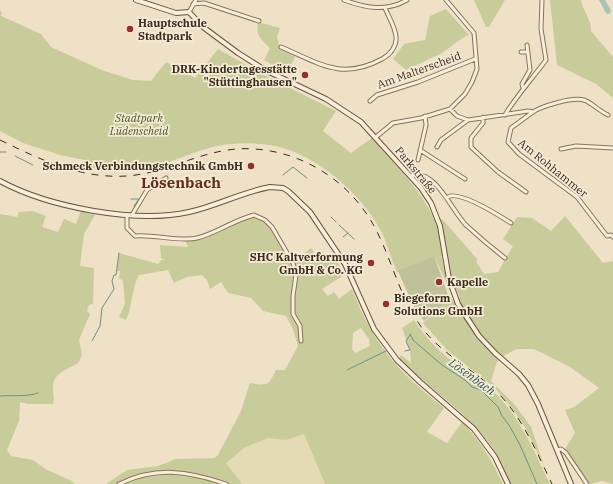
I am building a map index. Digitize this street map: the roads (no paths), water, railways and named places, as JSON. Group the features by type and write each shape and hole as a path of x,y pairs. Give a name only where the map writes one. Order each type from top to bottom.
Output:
{"street":[{"path":"136,0 176,13 190,12 196,0"},
{"path":"344,0 370,8 385,8 407,0"},
{"path":"376,137 393,123 444,112 450,109 465,94 472,82 477,69 474,33 446,0"},
{"path":"505,115 523,88 546,60 541,29 542,0"},
{"path":"193,4 204,3 259,21"},
{"path":"281,47 301,57 332,69 354,69 366,67 387,56 395,45 397,39 395,30 385,8"},
{"name":"Parkstraße","path":"190,12 203,27 238,53 265,70 336,104 361,122 411,176 426,195 436,216 443,241 449,279 464,314 486,344 519,374 528,385 538,404 571,484"},
{"path":"523,88 522,84 530,70 527,45"},
{"path":"521,52 528,52"},
{"name":"Am Malterscheid","path":"370,101 377,95 424,80 475,59"},
{"path":"450,109 457,116 468,120 528,111 533,112 542,107 580,100 590,103 598,110 608,114"},
{"name":"Am Rohhammer","path":"533,112 511,128 508,142 519,154 577,197 607,236 611,235 613,237"},
{"path":"418,160 426,125 425,116"},
{"path":"483,118 482,123 471,138 471,147 498,172 526,192"},
{"path":"437,147 441,140 468,120"},
{"path":"561,149 576,146 613,148"},
{"path":"420,150 465,180"},
{"path":"411,176 420,175 434,183 448,197 463,222 505,258"},
{"path":"166,178 147,190 130,215 127,228 135,236 196,238 239,219 254,215 265,220 277,235 295,269 296,275 293,311 300,326 301,342"},
{"path":"0,181 44,198 102,213 130,215 169,216 190,212 270,186 288,190 310,212 335,247 345,264 374,329 390,351 420,382 474,429 495,457 508,484"},
{"path":"448,197 453,196 479,204 511,223"},
{"path":"557,450 561,449 566,453 587,484"},
{"path":"119,484 135,476 163,472 179,472 226,484"}],"waterway":[{"path":"602,0 608,11"},
{"name":"Lösenbach","path":"0,152 6,152"},
{"name":"Lösenbach","path":"15,156 33,165"},
{"name":"Lösenbach","path":"283,175 293,167 307,178"},
{"name":"Lösenbach","path":"206,184 222,181"},
{"name":"Lösenbach","path":"195,182 199,186 204,185"},
{"name":"Lösenbach","path":"131,199 138,199"},
{"name":"Lösenbach","path":"134,206 139,199"},
{"name":"Lösenbach","path":"331,217 336,222"},
{"name":"Lösenbach","path":"339,225 354,239"},
{"name":"Lösenbach","path":"343,237 348,233"},
{"path":"92,341 100,326 102,308 114,289 112,281 114,275 116,275 119,253"},
{"name":"Lösenbach","path":"410,334 413,340 442,365 465,380 472,387 481,390 498,407 520,445 537,484"},
{"path":"405,351 410,350 406,341 410,335"},
{"path":"347,370 386,351"},
{"path":"0,396 38,393"}],"railway":[{"path":"0,140 56,165 94,175 134,175 155,171 216,152 255,149 275,152 295,158 330,176 359,204 371,220 385,249 409,307 422,328 438,346 486,382 505,400 528,434 552,484"}],"place":[{"name":"Hauptschule Stadtpark","path":"130,29"},
{"name":"DRK-Kindertagesstätte \"Stüttinghausen\"","path":"305,75"},
{"name":"Schmeck Verbindungstechnik GmbH","path":"251,166"},
{"name":"SHC Kaltverformung GmbH & Co. KG","path":"371,263"},
{"name":"Kapelle","path":"439,282"},
{"name":"Biegeform Solutions GmbH","path":"386,304"}],"district":[{"name":"Lösenbach","path":"181,183"}],"park label":[{"name":"Stadtpark Lüdenscheid","path":"139,124"}]}
